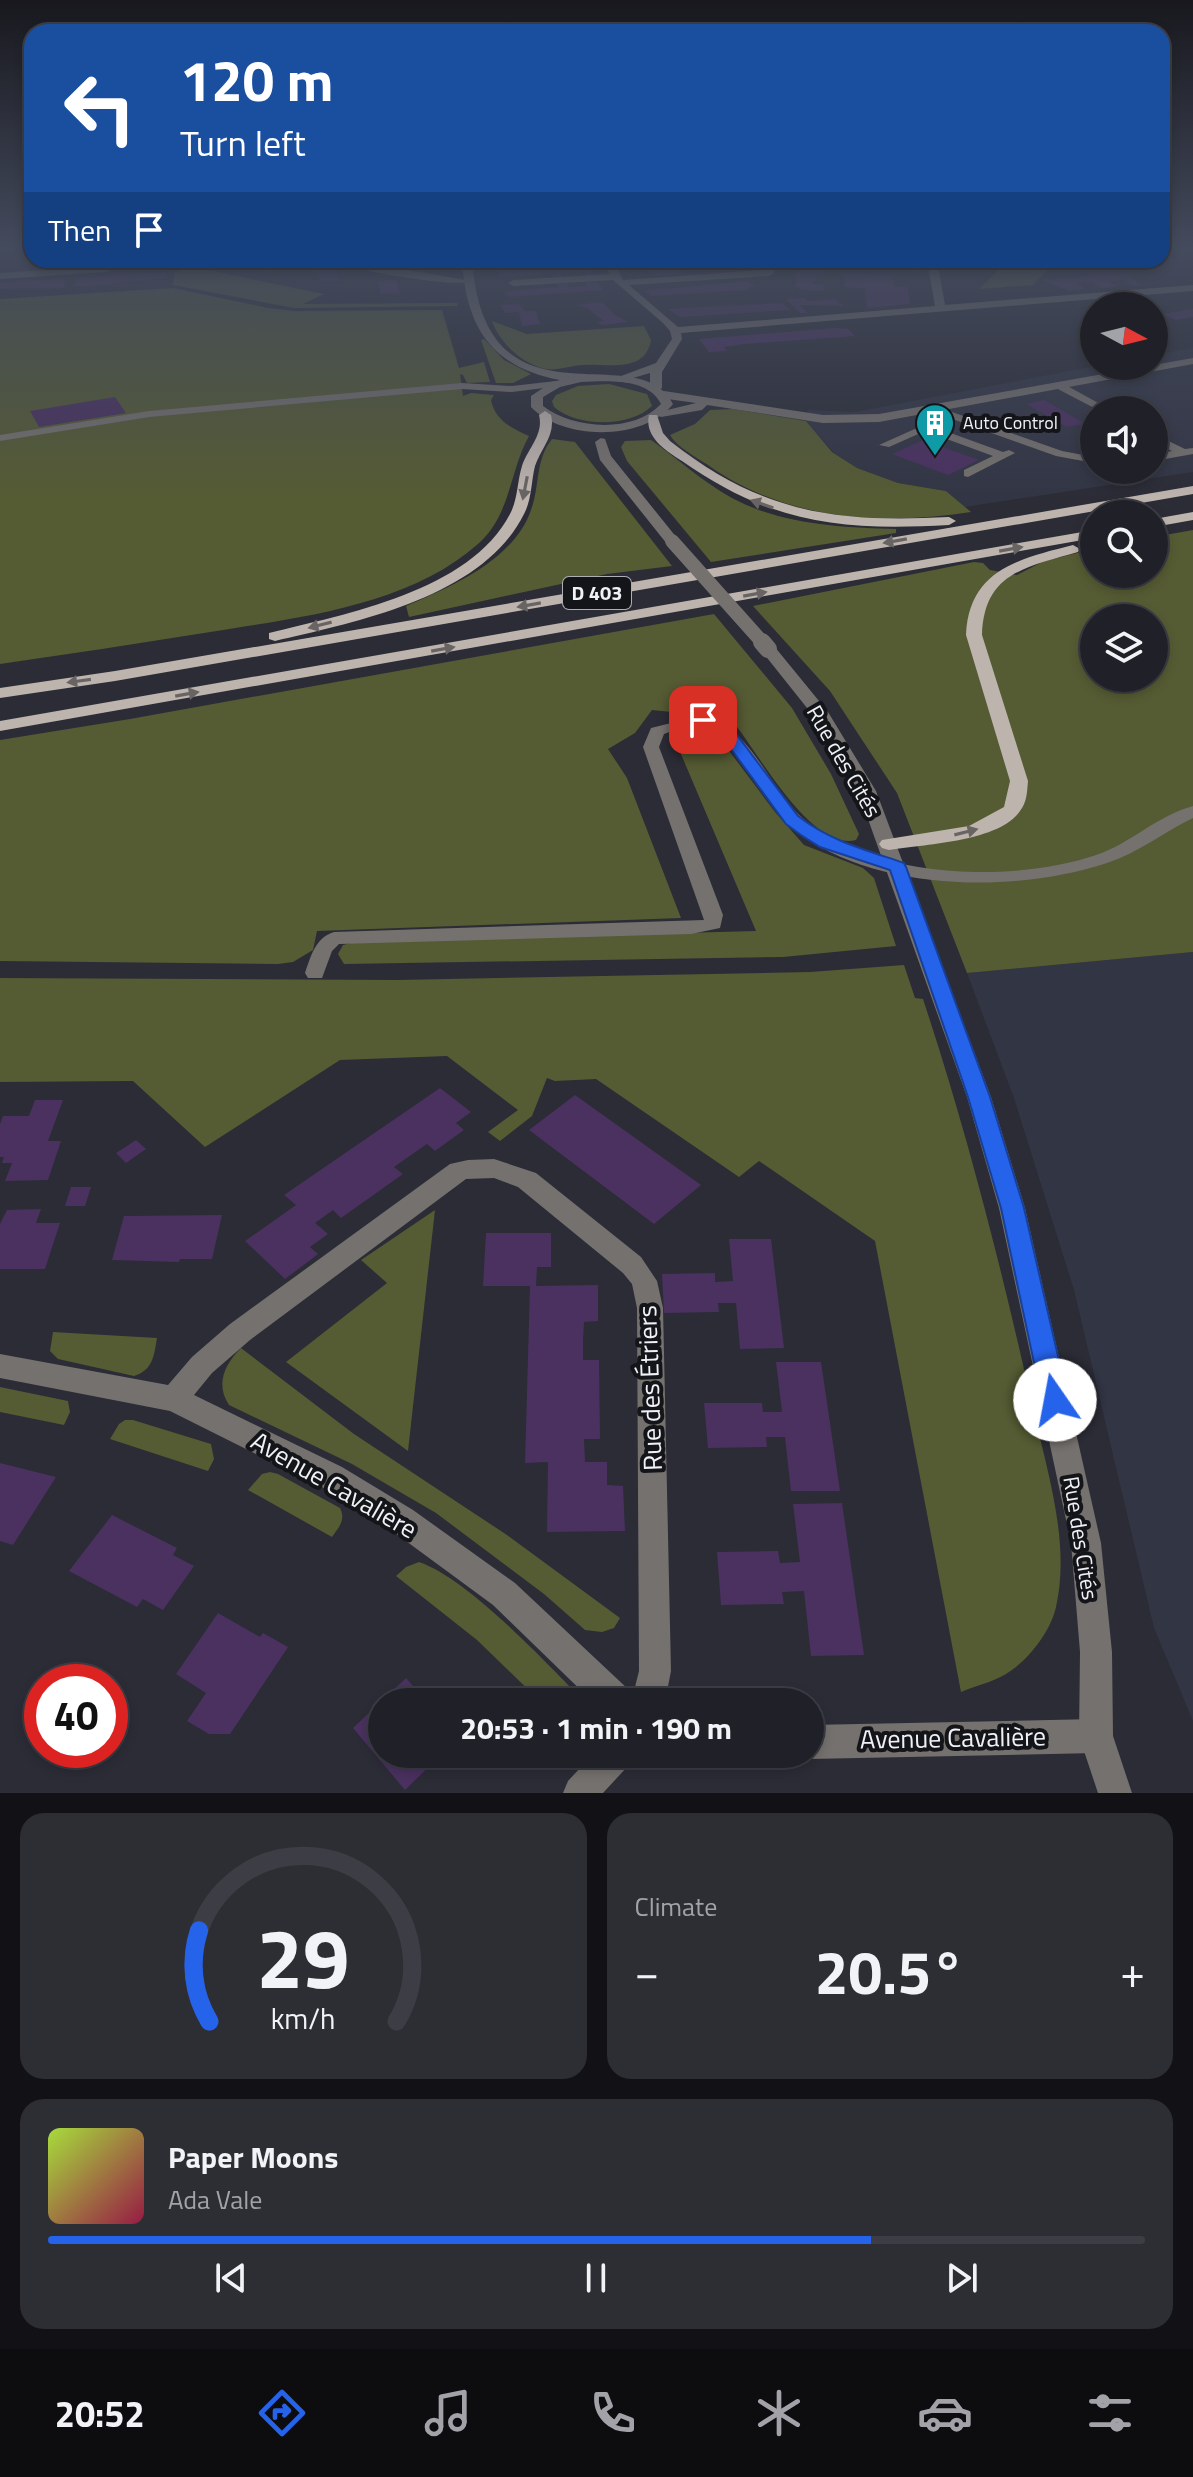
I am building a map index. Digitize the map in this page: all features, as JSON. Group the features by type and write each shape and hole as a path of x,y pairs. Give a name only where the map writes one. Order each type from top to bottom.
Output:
{"main road":[{"path":"115,676 194,651 275,636 369,611 403,599 459,572 493,546 517,515 532,457 546,429 540,409"},
{"path":"657,415 656,435 717,482 759,503 797,514 891,524 1061,513"},
{"name":"D 403","path":"0,693 115,676 1193,490"},
{"path":"1168,521 1193,516"},
{"name":"D 403","path":"0,726 1080,536"},
{"path":"889,844 974,831 1012,810 1019,781 974,635 977,603 983,592 1006,572 1023,564 1080,549"}],"street":[{"path":"483,331 515,361 541,374 581,379 619,379 660,392 823,419 852,420 934,409 1193,361"},
{"path":"657,415 667,404 655,377 659,366 673,350 677,339 675,331"},
{"path":"619,379 659,366"},
{"path":"540,409 541,393 556,384 581,379"},
{"name":"Rue des Cités","path":"577,426 626,426 657,415 718,403"},
{"name":"Rue des Cités","path":"540,409 577,426 591,440 601,442 610,440 626,426"},
{"name":"Rue des Cités","path":"601,442 605,457 672,541 805,692 840,743 867,791 889,844 953,1020 1012,1208 1086,1543 1096,1652 1096,1736 1115,1793"},
{"name":"Rue des Étriers","path":"174,1399 202,1365 240,1332 459,1171 482,1166 507,1170 527,1180 632,1265 644,1281 650,1308 655,1671 651,1688"},
{"name":"Avenue Cavalière","path":"0,1366 174,1399 332,1477 402,1520 504,1594 602,1688"},
{"name":"Avenue Cavalière","path":"824,1742 1096,1736"},
{"path":"580,1793 603,1768"}],"lane":[{"path":"0,438 165,412 462,386 512,389 556,384"},
{"path":"1058,385 1080,396"},
{"path":"512,389 540,409"},
{"path":"934,409 1060,454 1080,458"},
{"path":"885,445 954,416"},
{"path":"926,428 1004,456"},
{"path":"1168,443 1188,452"},
{"path":"968,473 1030,444"},
{"path":"1168,456 1188,452"},
{"path":"315,973 323,949 334,938 691,928 713,924 714,915 651,747 657,731 677,724 703,720 726,730 792,820 826,843 897,867 972,878 1057,872 1137,844 1193,811"}],"shaded area":[{"path":"1193,348 1193,472 1168,476 1168,396 1080,396 1080,484 1115,484 965,507 946,491 898,483 857,468 833,452 806,421 808,410 855,412 1080,369 1080,380 1168,380 1168,352"},
{"path":"1193,952 1193,1721 1154,1628 1074,1290 1014,1098 967,973"}],"green space":[{"path":"0,331 448,331 459,368 484,362 490,382 467,383 460,374 463,396 471,393 494,395 491,400 500,418 529,436 503,507 489,533 450,565 418,582 384,596 312,615 0,664"},
{"path":"497,331 527,334 646,331 651,340 647,351 633,362 546,369 513,351"},
{"path":"484,339 504,360 531,374 513,383 496,383 481,340"},
{"path":"609,384 647,394 652,406 630,418 603,422 576,418 554,407 552,401 556,395 578,386"},
{"path":"733,409 806,421 832,452 857,468 898,483 946,491 971,512 868,518 801,508 769,498 738,483 687,452 670,435 695,424 710,410"},
{"path":"552,439 575,442 672,566 607,574 409,617 406,606 479,570 511,543 523,528 531,510 540,464"},
{"path":"651,440 711,485 751,507 812,523 896,529 896,533 711,562 627,461 621,447 625,441"},
{"path":"1193,530 1193,952 967,973 897,793 830,691 753,606 974,562 983,563 990,570 1017,575 1044,561 1080,552 1080,588 1168,588 1168,534"},
{"path":"714,614 792,708 831,774 859,834 856,840 838,839 803,815 730,718 652,710 635,733 608,749 627,778 681,918 317,931 313,950 293,962 278,964 0,961 0,740"},
{"path":"690,729 715,732 804,845 863,868 874,878 896,946 783,957 344,964 338,954 343,945 355,942 756,931 678,747 680,734"},
{"path":"904,965 915,998 923,999 969,1149 1050,1479 1061,1556 1056,1607 1044,1635 1030,1653 1006,1674 961,1692 875,1241 759,1161 739,1177 596,1079 555,1081 547,1078 532,1116 500,1141 488,1132 518,1110 447,1056 340,1060 205,1147 133,1081 0,1082 0,978 398,980 810,972"},
{"path":"435,1210 408,1451 286,1362 387,1283 361,1260"},
{"path":"53,1332 157,1338 149,1366 134,1376 58,1359 50,1351"},
{"path":"241,1348 354,1434 507,1535 620,1618 614,1628 602,1632 585,1630 544,1594 436,1513 352,1464 229,1405 222,1382 230,1361"},
{"path":"0,1387 68,1401 70,1412 64,1425 0,1412"},
{"path":"125,1420 211,1444 214,1459 208,1471 110,1439"},
{"path":"270,1472 340,1508 342,1520 332,1537 248,1490 262,1474"},
{"path":"419,1562 461,1586 529,1645 571,1688 527,1688 477,1640 396,1576 406,1567"}],"building":[{"path":"802,331 850,331 855,336 744,344 724,347 727,351 709,352 699,339"},
{"path":"115,397 126,413 39,427 30,411"},
{"path":"1044,400 1080,421 1080,425 1067,427 1026,404"},
{"name":"Auto Control","path":"923,440 979,460 948,475 892,454"},
{"path":"440,1088 471,1112 456,1123 464,1130 435,1151 427,1144 394,1167 403,1174 341,1218 333,1210 315,1223 328,1234 310,1247 318,1254 313,1258 285,1279 245,1241 296,1205 284,1195"},
{"path":"575,1095 701,1185 654,1224 529,1130"},
{"path":"35,1100 63,1100 48,1141 61,1141 48,1180 5,1181 12,1163 2,1163 4,1157 0,1157 0,1124 3,1116 29,1116"},
{"path":"136,1140 146,1149 126,1163 116,1153"},
{"path":"71,1187 91,1187 85,1206 65,1206"},
{"path":"41,1209 36,1223 60,1223 45,1269 0,1269 0,1224 7,1210"},
{"path":"222,1215 212,1259 180,1259 179,1262 112,1260 124,1216"},
{"path":"486,1233 551,1233 551,1267 537,1267 536,1286 598,1285 598,1321 584,1322 583,1360 599,1360 600,1439 584,1439 585,1462 607,1462 607,1485 623,1486 625,1531 547,1532 548,1462 525,1463 530,1286 483,1286"},
{"path":"729,1239 771,1239 784,1348 740,1349 736,1303 718,1303 719,1312 664,1313 662,1274 715,1273 715,1282 733,1281"},
{"path":"776,1362 821,1362 840,1491 791,1491 785,1437 766,1437 767,1447 708,1448 704,1403 762,1403 763,1412 782,1412"},
{"path":"0,1463 56,1477 13,1545 0,1541"},
{"path":"842,1503 864,1655 811,1656 804,1591 782,1592 784,1604 721,1605 717,1552 778,1551 780,1563 800,1562 793,1504"},
{"path":"112,1515 177,1548 173,1555 194,1566 163,1610 143,1599 137,1607 69,1571"},
{"path":"218,1613 260,1637 263,1633 288,1647 230,1734 209,1734 187,1721 206,1693 176,1674"},
{"path":"406,1678 415,1688 395,1688"},
{"path":"368,1714 368,1746 353,1728"},
{"path":"387,1768 428,1768 405,1790"}],"place":[{"name":"Auto Control","path":"935,457"}],"route":[{"path":"703,720 726,730 792,820 826,843 897,867 979,1097 1012,1208 1055,1400"}]}
